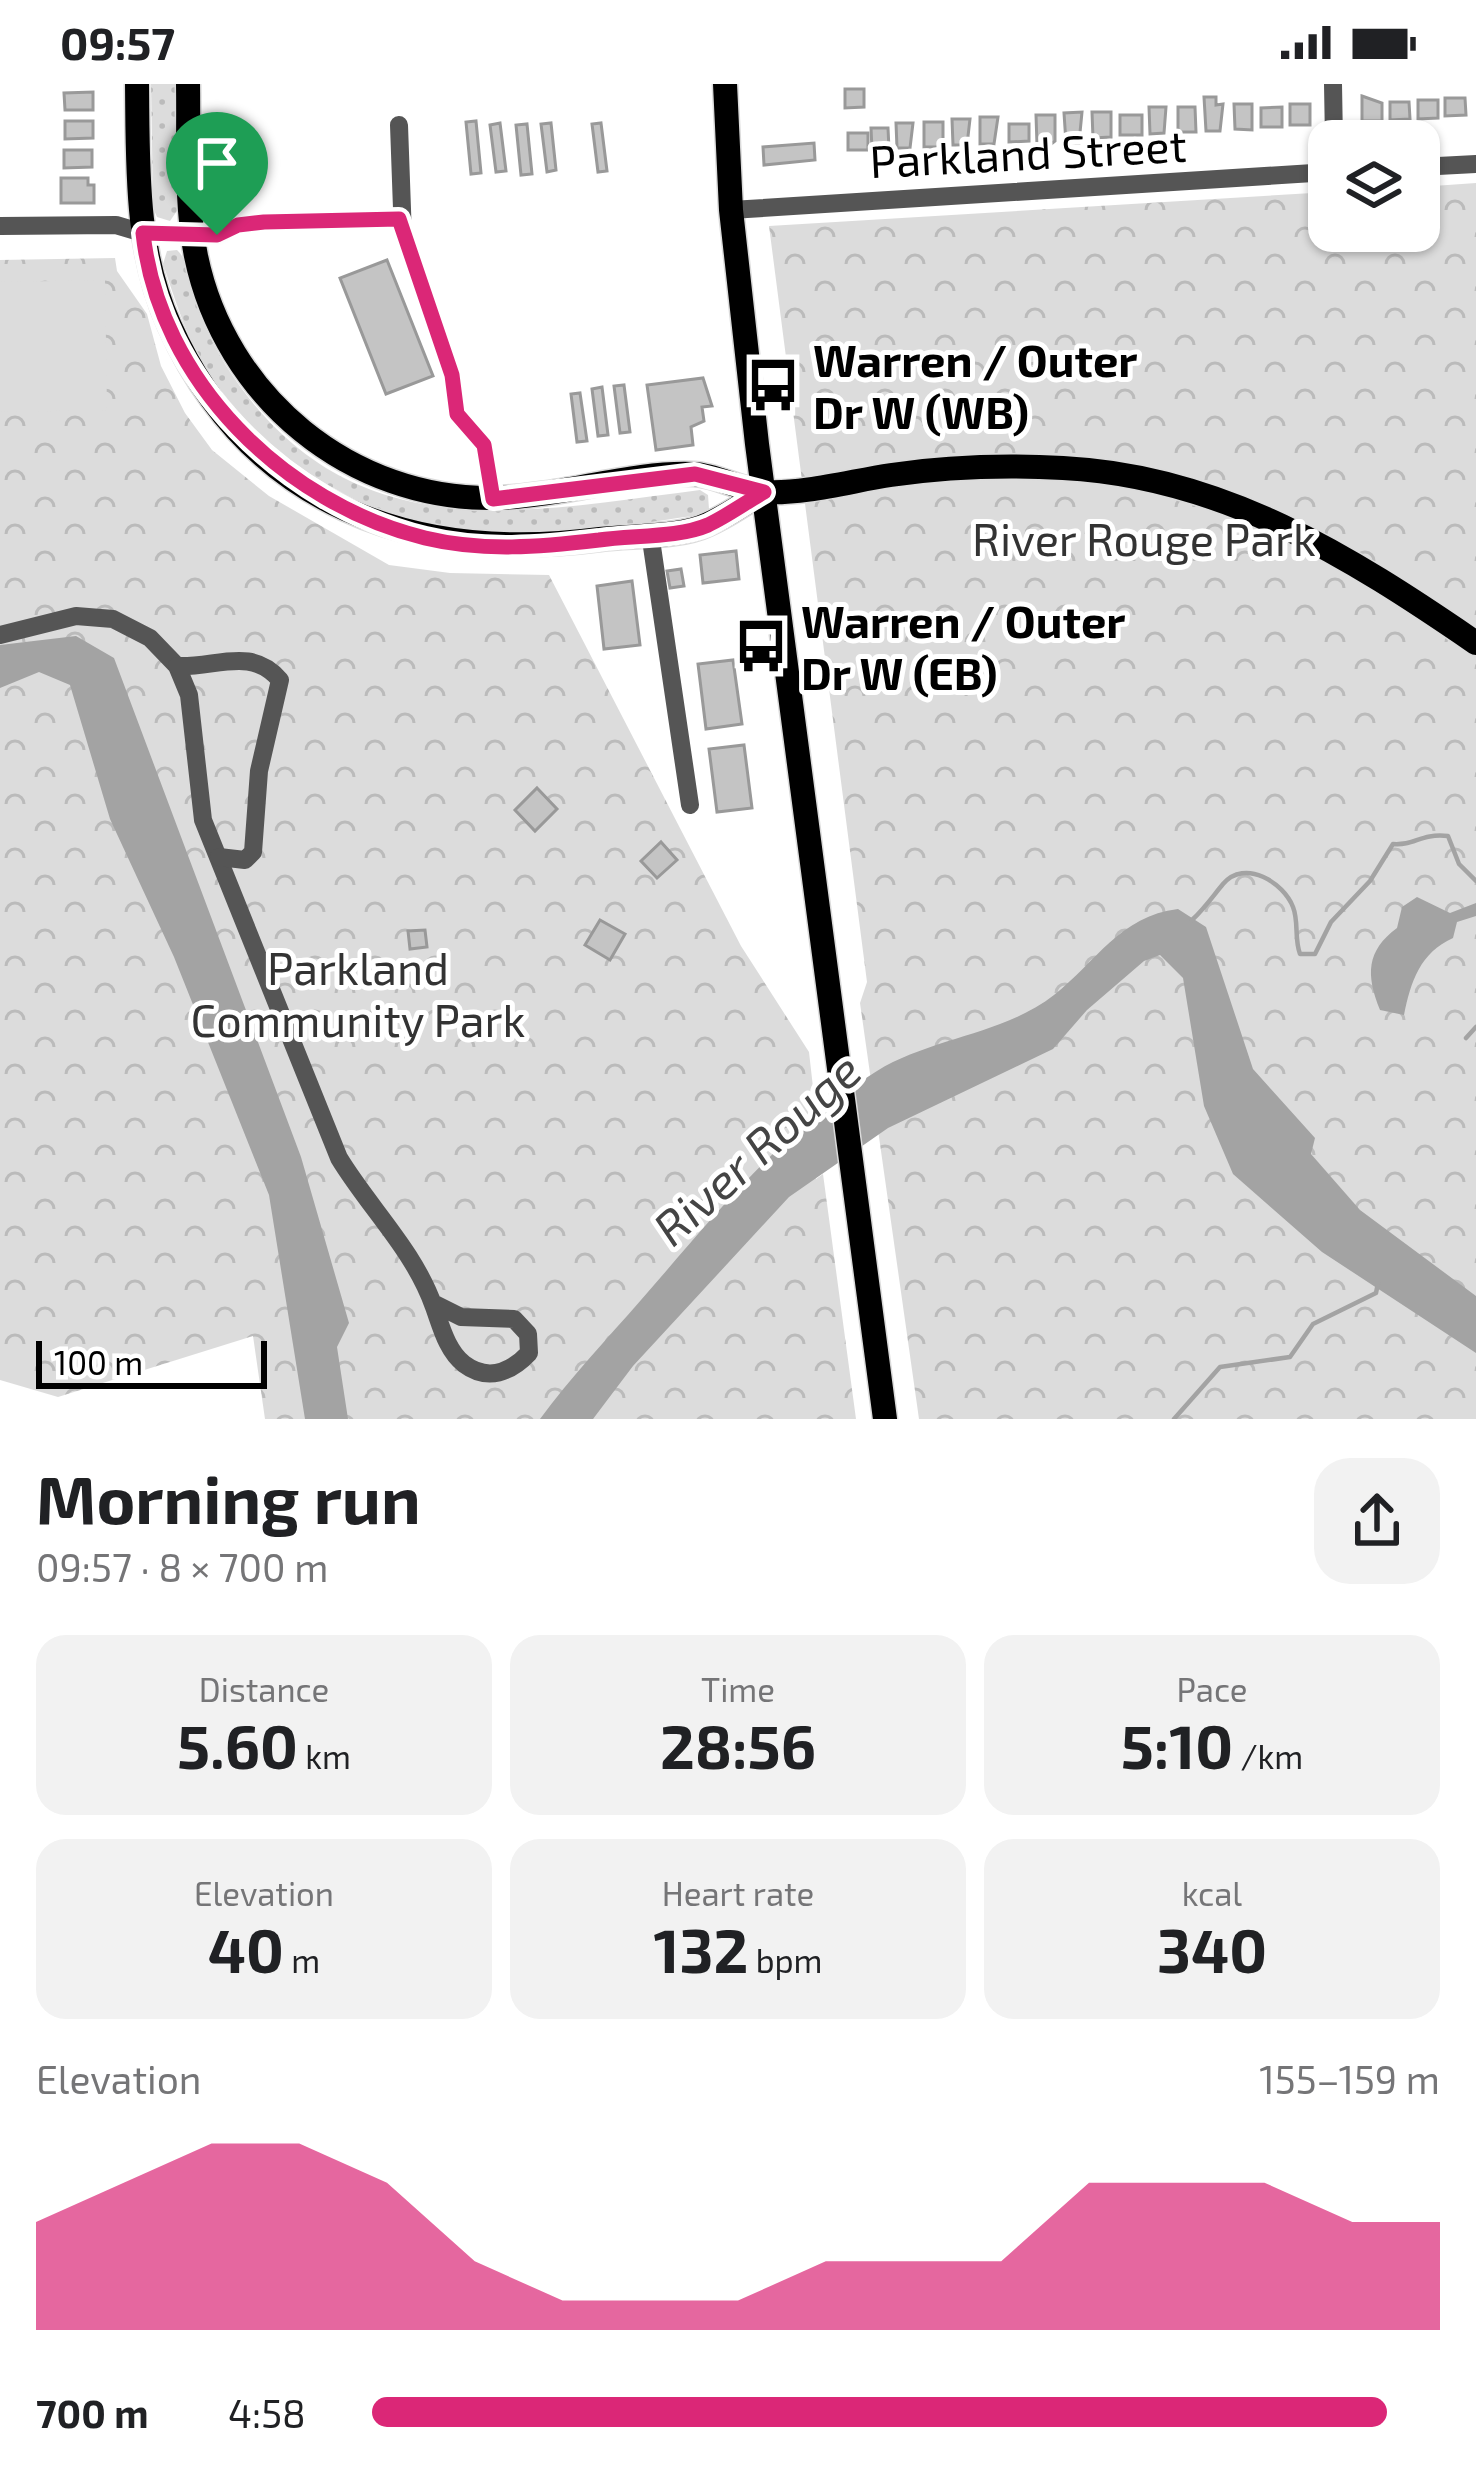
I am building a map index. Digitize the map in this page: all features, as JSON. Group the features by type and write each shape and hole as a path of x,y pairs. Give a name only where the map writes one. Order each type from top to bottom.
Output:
{"main road":[{"path":"136,84 143,233 160,302 192,369 248,440 320,496 388,527 468,546 544,547 705,526 764,492"},
{"path":"188,84 192,232 207,297 225,338 248,376 293,425 341,459 395,484 493,499 695,474 764,492 976,469 1062,468 1158,482 1239,505 1306,534 1476,643"},
{"path":"725,84 731,210 764,492 885,1419"},
{"path":"715,479 717,519"}],"street":[{"path":"1333,84 1334,120"},
{"path":"399,125 399,219 452,375 457,414 484,445 493,499"},
{"path":"1440,166 1476,164"},
{"name":"Parkland Street","path":"731,210 1308,173"},
{"path":"0,226 116,224 143,233 217,235 238,225 264,222 399,219"},
{"path":"650,533 690,805"},
{"path":"0,634 76,616 113,620 150,638 177,666 189,695 203,820 339,1158 364,1198 394,1232 462,1363 486,1375 513,1370 529,1353 528,1334 514,1319 461,1317 433,1303"},
{"path":"177,666 247,659 266,663 280,680 259,771 253,852 245,860 219,857"}],"green space":[{"path":"151,84 177,84 179,208 170,221 157,217 153,208"},
{"name":"River Rouge Park","path":"1476,183 1476,1419 919,1419 860,1003 867,982 769,226 1308,193 1308,252 1440,252 1440,186"},
{"path":"177,250 206,328 237,382 284,436 335,473 390,496 448,508 571,506 700,490 708,495 709,509 700,515 575,533 482,534 381,510 334,488 291,461 252,427 219,387 192,342 163,264 167,251"},
{"name":"Parkland Community Park","path":"115,258 117,271 147,314 161,366 185,413 212,450 269,496 389,565 450,573 549,575 741,946 809,1052 816,1114 808,1122 816,1179 823,1174 856,1419 265,1419 253,1336 58,1397 0,1380 0,260"},
{"path":"105,280 107,410 0,412 0,282"}],"shaded area":[{"path":"76,636 114,658 301,1157 349,1323 337,1347 348,1419 305,1419 269,1195 174,957 110,819 70,685 39,672 0,688 0,645"},
{"path":"1417,897 1450,913 1476,903 1476,916 1457,922 1453,938 1425,960 1404,1015 1380,1010 1372,986 1374,955 1397,928 1402,907"},
{"path":"1178,909 1206,927 1253,1069 1315,1138 1311,1154 1360,1210 1476,1296 1476,1353 1322,1252 1233,1174 1204,1106 1183,978 1160,955 1144,961 1087,1010 1053,1049 888,1128 789,1197 633,1366 593,1419 540,1419 722,1207 810,1119 898,1060 1034,1008 1124,931 1158,913"}],"building":[{"path":"845,89 864,89 864,107 845,108"},
{"path":"93,92 93,110 65,110 64,93"},
{"path":"1362,96 1382,103 1382,120 1362,120"},
{"path":"1204,97 1216,97 1216,105 1223,104 1220,131 1206,131"},
{"path":"1445,98 1465,98 1466,115 1445,116"},
{"path":"1418,100 1438,100 1438,118 1418,119"},
{"path":"1390,102 1409,102 1410,119 1390,120"},
{"path":"1234,104 1252,104 1252,130 1235,129"},
{"path":"1290,104 1310,104 1308,125 1290,125"},
{"path":"1149,107 1166,107 1164,133 1150,134"},
{"path":"1178,107 1195,107 1196,132 1178,132"},
{"path":"1282,107 1282,127 1261,127 1261,108"},
{"path":"1082,112 1079,143 1066,143 1064,113"},
{"path":"1092,112 1111,112 1111,137 1093,138"},
{"path":"1036,115 1055,115 1055,141 1050,145 1037,145"},
{"path":"1120,115 1142,115 1142,135 1120,135"},
{"path":"980,117 998,117 994,144 980,144"},
{"path":"952,119 970,119 967,145 953,145"},
{"path":"65,121 93,121 93,138 65,139"},
{"path":"476,121 481,173 471,174 466,122"},
{"path":"924,122 943,122 943,147 924,147"},
{"path":"500,123 506,171 496,172 490,125"},
{"path":"551,123 556,170 547,172 541,124"},
{"path":"601,123 607,171 598,172 592,124"},
{"path":"896,123 913,123 910,148 897,148"},
{"path":"527,124 532,174 521,175 516,125"},
{"path":"1009,124 1029,124 1029,141 1009,142"},
{"path":"871,128 888,128 889,149 872,150"},
{"path":"848,133 868,133 868,150 848,150"},
{"path":"814,143 815,160 764,165 763,147"},
{"path":"64,150 92,150 92,167 64,168"},
{"path":"61,178 88,178 88,185 94,185 94,203 61,203"},
{"path":"387,260 433,376 386,394 340,278"},
{"path":"703,378 712,406 702,407 704,421 691,427 693,445 656,450 647,385"},
{"path":"624,385 630,432 620,433 614,386"},
{"path":"602,387 608,435 598,436 592,389"},
{"path":"580,393 587,441 577,442 571,394"},
{"path":"736,551 739,579 703,583 700,555"},
{"path":"681,569 684,586 670,588 667,571"},
{"path":"632,581 640,645 604,649 597,586"},
{"path":"733,660 742,724 706,729 698,664"},
{"path":"744,745 752,808 717,812 709,749"},
{"path":"537,788 557,809 535,831 515,810"},
{"path":"661,842 677,860 657,878 641,861"},
{"path":"600,920 625,934 610,960 585,945"},
{"path":"425,930 427,947 410,949 408,931"}],"waterway":[{"path":"1192,920 1232,877 1242,873 1263,877 1288,898 1295,913 1300,954 1315,954 1331,922 1370,881 1393,844 1431,836 1448,836 1459,864 1476,881"},
{"path":"1466,1038 1476,1027"},
{"path":"1174,1419 1220,1367 1290,1357 1313,1324 1376,1293 1378,1283"}],"place":[{"name":"Warren / Outer Dr W (WB)","path":"773,385"},
{"name":"Warren / Outer Dr W (EB)","path":"761,646"}],"route":[{"path":"399,219 452,375 457,414 484,445 493,499 695,474 764,492 705,526 544,547 468,546 428,539 357,515 299,482 248,440 215,403 169,325 143,233 217,235 238,225 264,222 399,219"}],"water label":[{"name":"River Rouge","path":"756,1148"}]}
